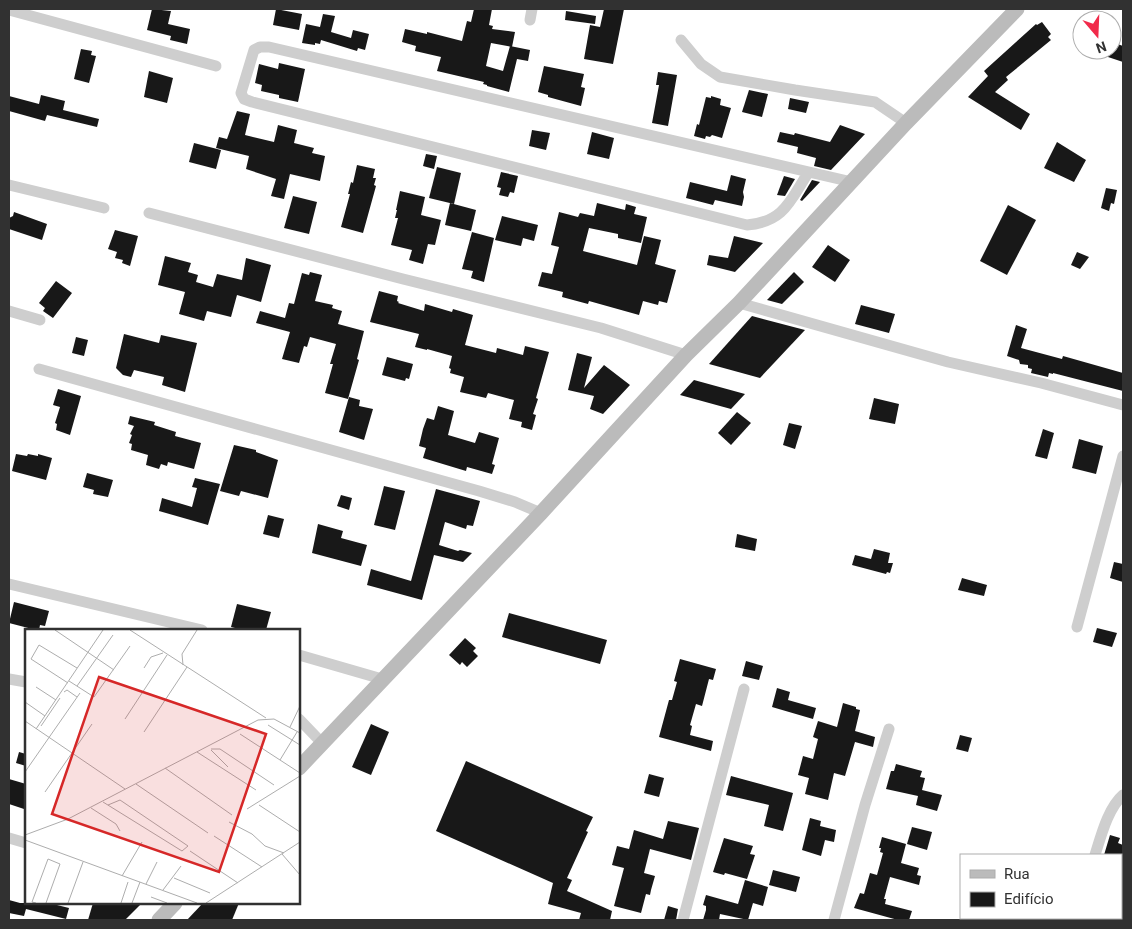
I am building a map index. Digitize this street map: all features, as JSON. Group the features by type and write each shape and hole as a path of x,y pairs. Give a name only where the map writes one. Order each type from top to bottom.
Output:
{"street":[{"path":"300,767 541,512 686,355 739,303 906,123 1016,9"},
{"path":"9,10 216,66"},
{"path":"681,40 702,64 720,77 875,102 906,123"},
{"path":"808,173 789,203 776,217 761,224 747,225 252,102 244,99 241,92 254,50 260,47 269,47 852,182"},
{"path":"9,185 104,208"},
{"path":"149,213 601,328 686,355"},
{"path":"739,303 948,362 1041,383 1123,405"},
{"path":"9,311 40,320"},
{"path":"39,369 479,491 541,512"},
{"path":"1077,627 1123,456"},
{"path":"9,584 198,629"},
{"path":"300,655 382,679"},
{"path":"9,679 25,682"},
{"path":"682,920 744,689"},
{"path":"300,723 322,743"},
{"path":"834,920 865,805 890,729"},
{"path":"1095,854 1103,828 1118,799 1123,795"},
{"path":"9,838 25,843"},
{"path":"159,920 174,904"}],"building":[{"path":"152,9 171,11 168,24 190,29 187,44 170,40 171,36 147,30"},
{"path":"276,9 302,14 299,30 273,25"},
{"path":"474,9 492,9 489,25 493,26 492,29 515,32 512,46 530,50 528,61 517,59 509,92 487,86 483,84 484,82 437,71 441,57 415,51 416,46 402,42 405,29 427,34 427,32 462,41 467,21 471,22","holes":["491,43 510,47 503,71 486,66"]},
{"path":"604,9 624,9 613,64 584,59 590,25 600,27"},
{"path":"566,11 596,16 595,24 565,20"},
{"path":"323,14 335,16 331,32 351,38 353,30 369,34 365,50 358,48 357,51 321,40 320,44 315,43 315,45 302,43 306,24 320,27"},
{"path":"1042,22 1051,34 1048,37 1051,40 1006,77 1008,80 995,92 1030,114 1021,130 968,97 988,76 984,71 1036,24"},
{"path":"1122,46 1123,46 1123,62 1117,60 1122,60"},
{"path":"81,49 92,51 91,55 96,56 89,83 74,79"},
{"path":"279,63 305,69 298,102 279,98 279,95 261,91 262,85 255,83 259,64 278,69"},
{"path":"544,66 584,74 581,87 585,88 581,106 548,97 548,95 538,92"},
{"path":"149,71 173,78 167,103 144,97"},
{"path":"658,72 677,75 668,126 652,123 659,85 656,85"},
{"path":"749,90 768,94 762,117 742,112"},
{"path":"41,95 65,101 63,110 99,119 97,127 47,115 45,121 9,111 9,96 39,104"},
{"path":"711,96 721,99 720,105 731,108 722,138 712,135 710,137 706,136 705,139 694,136 697,124 699,125 706,97 711,98"},
{"path":"790,98 809,102 806,113 788,109"},
{"path":"237,111 250,114 245,135 274,142 278,125 297,130 294,143 314,148 312,153 325,156 320,181 290,174 284,199 271,196 276,179 246,169 249,156 216,148 219,137 227,139"},
{"path":"840,125 865,134 831,170 814,166 816,158 797,153 798,147 777,142 780,132 794,135 795,133 830,142"},
{"path":"532,130 550,133 546,150 529,146"},
{"path":"592,132 614,138 609,159 587,154"},
{"path":"1057,142 1086,160 1074,182 1044,168"},
{"path":"194,143 221,150 216,169 189,162"},
{"path":"426,154 437,156 434,169 423,166"},
{"path":"357,165 375,169 373,178 376,178 374,185 376,186 363,233 341,227 350,194 348,194 351,182 353,183"},
{"path":"437,167 461,173 454,204 429,198"},
{"path":"501,172 518,176 514,193 510,192 508,197 499,195 501,188 497,187"},
{"path":"731,175 746,179 742,206 715,200 713,205 686,198 690,182 727,191"},
{"path":"784,176 795,179 785,196 777,195"},
{"path":"812,180 820,182 802,201 800,200"},
{"path":"1106,188 1117,190 1114,204 1111,203 1109,211 1101,208"},
{"path":"400,191 425,197 421,215 441,220 435,245 428,244 423,264 409,260 412,250 391,245 398,218 395,218"},
{"path":"293,196 317,202 309,234 284,228"},
{"path":"450,203 476,210 471,231 445,225"},
{"path":"597,203 625,210 626,204 636,207 634,214 647,217 641,243 618,238 618,234 589,228 583,251 637,265 644,236 661,240 655,264 676,270 667,303 659,301 658,305 643,301 639,315 589,301 588,304 562,297 563,292 538,286 542,272 552,274 559,247 551,245 559,212 578,217 580,213 594,216"},
{"path":"1008,205 1036,220 1007,275 980,261"},
{"path":"14,212 47,224 42,240 9,229 9,218 13,216"},
{"path":"502,216 538,225 534,241 523,238 521,246 495,240"},
{"path":"115,230 138,236 130,266 122,263 123,260 115,258 117,252 108,249"},
{"path":"472,232 494,238 484,282 471,278 473,271 462,269"},
{"path":"734,236 763,243 735,272 707,265 709,255 728,258"},
{"path":"828,245 850,260 835,282 812,267"},
{"path":"1077,252 1089,257 1080,269 1071,265"},
{"path":"165,256 191,263 188,272 198,275 196,282 213,287 217,274 242,280 246,258 271,265 261,302 237,295 231,317 207,311 204,321 179,314 185,292 158,285"},
{"path":"310,272 322,275 315,301 333,305 332,308 342,311 338,324 364,331 357,359 359,360 348,399 325,393 336,344 310,337 307,347 304,346 299,363 282,359 290,332 256,323 260,311 285,318 289,303 294,304 302,273 309,275"},
{"path":"794,272 804,282 782,304 767,300"},
{"path":"56,281 72,293 53,318 43,311 45,308 39,303"},
{"path":"379,291 398,296 398,303 424,311 425,304 452,312 453,309 473,315 465,345 496,353 497,348 523,355 525,346 549,352 536,398 538,399 533,414 536,415 532,430 521,427 522,422 509,419 514,400 488,393 486,398 460,392 464,377 450,373 451,369 449,368 452,356 415,347 419,334 370,322"},
{"path":"861,305 895,314 889,333 855,324"},
{"path":"752,316 805,330 760,378 709,364"},
{"path":"1016,325 1027,329 1021,348 1062,359 1063,356 1123,373 1123,391 1053,373 1049,373 1048,377 1031,373 1032,369 1028,368 1028,365 1020,364 1019,360 1007,356"},
{"path":"124,334 159,343 161,335 197,343 185,392 162,385 164,377 134,370 131,377 123,375 116,368"},
{"path":"76,337 88,340 84,356 72,353"},
{"path":"577,353 592,357 584,388 604,365 630,385 603,414 590,409 594,396 568,390"},
{"path":"387,357 413,364 409,379 406,378 405,381 382,375"},
{"path":"694,380 745,394 731,409 680,395"},
{"path":"58,389 81,396 70,435 56,430 57,424 55,423 60,407 53,405"},
{"path":"349,397 360,400 359,406 373,409 364,440 339,432"},
{"path":"874,398 899,404 895,424 869,419"},
{"path":"438,406 454,411 448,435 475,443 479,432 499,438 492,464 495,465 492,474 467,467 466,471 423,458 426,448 419,446 423,429 427,418 434,420"},
{"path":"737,412 751,423 731,445 718,433"},
{"path":"130,416 155,422 154,425 176,432 175,436 201,443 194,469 168,462 167,466 161,464 159,469 146,465 148,455 131,450 132,444 129,443 132,435 130,434 134,426 128,424"},
{"path":"789,423 802,426 795,449 783,445"},
{"path":"1043,429 1054,433 1047,459 1035,456"},
{"path":"1079,439 1103,446 1096,474 1072,468"},
{"path":"234,445 256,450 256,452 278,460 268,498 241,491 239,496 220,491"},
{"path":"16,454 38,456 38,454 52,458 46,480 12,471"},
{"path":"87,473 113,480 108,497 93,494 94,490 83,487"},
{"path":"195,478 220,484 208,525 159,511 162,498 192,507 197,488 192,487"},
{"path":"384,486 405,491 395,530 374,525"},
{"path":"436,489 480,501 473,526 467,525 466,529 445,522 439,545 472,553 463,562 434,555 422,600 367,585 371,569 411,581"},
{"path":"341,495 352,498 349,510 337,506"},
{"path":"268,515 284,519 279,538 263,534"},
{"path":"318,524 343,531 341,538 367,545 361,566 312,553"},
{"path":"737,534 757,539 755,551 735,547"},
{"path":"874,549 890,553 888,563 893,563 890,573 887,572 886,574 852,565 855,555 871,559"},
{"path":"1114,562 1123,564 1123,582 1110,578"},
{"path":"962,578 987,585 984,596 958,590"},
{"path":"14,602 49,611 45,626 40,625 39,629 9,623"},
{"path":"237,604 271,612 266,629 239,629 231,627"},
{"path":"509,613 607,640 600,664 502,637"},
{"path":"1097,628 1117,633 1112,647 1093,642"},
{"path":"465,638 476,648 473,651 478,656 467,667 462,662 460,665 449,655"},
{"path":"680,659 716,669 713,680 709,679 702,706 696,704 690,725 692,726 690,735 713,741 711,751 659,737 669,700 672,700 677,682 674,681"},
{"path":"746,661 763,666 759,680 742,676"},
{"path":"777,688 790,692 788,700 816,708 813,719 772,707"},
{"path":"843,703 860,710 855,731 875,737 873,747 855,742 845,776 834,773 828,800 805,794 809,778 798,775 803,756 813,759 818,739 813,737 818,721 837,727"},
{"path":"371,724 389,732 371,775 352,767"},
{"path":"960,735 972,738 968,752 956,749"},
{"path":"19,752 25,754 25,766 16,763"},
{"path":"466,761 593,817 567,878 572,880 567,891 612,911 610,920 579,920 581,913 548,904 553,883 436,831"},
{"path":"896,764 922,771 920,777 925,778 922,790 942,795 937,811 916,805 918,796 886,789 891,771 894,771"},
{"path":"649,774 664,778 659,797 644,793"},
{"path":"731,776 793,793 783,831 764,826 769,805 726,795"},
{"path":"9,779 25,784 24,809 9,804"},
{"path":"810,818 821,821 820,826 836,830 834,842 825,840 821,856 802,850"},
{"path":"668,821 699,828 691,860 650,849 644,873 655,876 650,895 646,894 641,913 614,906 624,868 612,865 617,846 629,849 634,830 663,839"},
{"path":"912,827 932,832 927,850 907,844"},
{"path":"1110,835 1120,838 1118,843 1123,845 1123,855 1104,854"},
{"path":"882,837 906,844 901,863 919,868 917,875 921,876 919,885 890,877 884,899 886,899 885,904 912,911 909,920 898,920 854,908 860,893 864,894 870,873 877,875 883,853 880,852 881,848 879,848"},
{"path":"724,838 753,846 750,854 755,855 747,879 713,872"},
{"path":"773,870 800,877 796,892 769,885"},
{"path":"745,880 768,887 763,906 753,903 748,920 720,914 719,920 703,920 706,906 703,905 706,895 738,904"},
{"path":"9,900 25,904 53,904 69,908 66,919 26,909 24,916 9,913"},
{"path":"93,904 141,904 125,920 88,920"},
{"path":"202,904 239,904 232,920 187,920"},
{"path":"668,906 678,909 676,920 664,920"}]}
